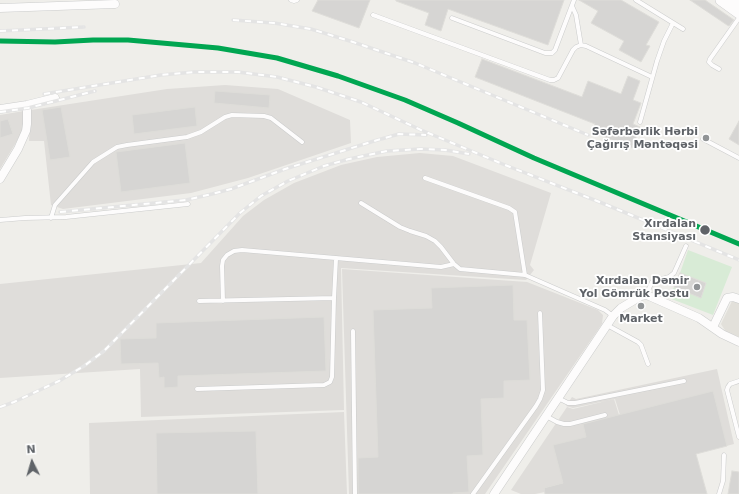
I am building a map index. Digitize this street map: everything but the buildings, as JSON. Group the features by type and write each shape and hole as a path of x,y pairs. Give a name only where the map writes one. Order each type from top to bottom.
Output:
{"main road":[{"path":"721,0 734,4"}],"street":[{"path":"0,8 35,3 84,2 115,4"},
{"path":"0,109 27,105 55,98"},
{"path":"0,179 18,149 26,131 27,105"},
{"path":"494,494 613,316 621,308 641,296 646,295 699,318 722,334 739,342"},
{"path":"713,327 728,298 731,297 739,299"}],"lane":[{"path":"291,0 297,0"},
{"path":"452,18 549,54 555,50 574,0"},
{"path":"636,0 683,29"},
{"path":"572,6 576,15 581,45"},
{"path":"372,15 550,80 558,78 573,50 581,45 652,77"},
{"path":"719,69 709,62 710,59 739,18"},
{"path":"640,122 652,77 664,41 673,23"},
{"path":"51,218 55,205 93,162 117,147 127,144 187,136 201,132 225,117 232,115 264,116 271,118 302,142"},
{"path":"703,139 739,158"},
{"path":"425,178 509,208 515,212 525,275"},
{"path":"361,203 400,227 426,236 435,241 460,269 525,275 605,310 613,316"},
{"path":"0,220 89,215 188,204"},
{"path":"646,295 652,282 669,277 674,273 686,246"},
{"path":"223,301 223,260 234,251 242,250 441,268 454,264"},
{"path":"197,389 324,385 330,382 332,377 336,259"},
{"path":"199,301 334,298"},
{"path":"473,494 540,399 543,390 540,313"},
{"path":"607,325 638,342 641,345 648,364"},
{"path":"353,331 355,494"},
{"path":"558,398 568,403 575,403 684,381"},
{"path":"739,381 730,384 727,390 739,437"},
{"path":"546,416 557,422 570,424 605,415"},
{"path":"719,494 723,481 724,455"}],"shaded area":[{"path":"225,85 278,89 350,120 351,143 248,178 191,193 63,209 51,205 44,141 29,141 31,110 167,89"},
{"path":"24,111 23,131 0,169 0,115"},
{"path":"420,153 453,156 551,193 530,265 534,270 526,280 341,268 344,410 141,417 140,369 0,378 0,284 201,263 243,216 264,200 294,183 341,165 377,157"},
{"path":"342,269 527,282 598,310 603,315 602,324 485,494 349,494"},
{"path":"733,299 739,301 739,337 726,332 721,324"},
{"path":"717,369 734,444 696,454 620,415 615,399 573,408 566,406 572,397 576,399"},
{"path":"614,399 631,466 544,488 545,492 535,494 521,494 511,490 567,407 573,409"},
{"path":"344,412 347,494 90,494 89,423"}],"green space":[{"path":"688,250 732,267 713,315 669,298 674,287 701,297 706,283 680,273"}],"railway":[{"path":"233,20 274,23 311,29 353,42 415,63 588,135"},
{"path":"0,31 84,27"},
{"path":"44,94 161,75 194,72 238,72 277,77 316,87 361,102 421,130 739,260"},
{"path":"0,112 28,108 95,91"},
{"path":"60,212 186,200 231,189 285,169 399,134 426,135"},
{"path":"0,407 59,381 84,366 104,351 240,213 261,196 288,181 324,166 387,151 420,149 445,150 469,154"}],"transit line":[{"path":"0,41 55,42 128,40 218,48 277,58 338,76 405,100 534,158 739,244"}],"place":[{"name":"Səfərbərlik Hərbi Çağırış Məntəqəsi","path":"706,138"},
{"name":"Xırdalan Stansiyası","path":"705,230"},
{"name":"Xırdalan Dəmir Yol Gömrük Postu","path":"697,287"},
{"name":"Market","path":"641,306"}]}
